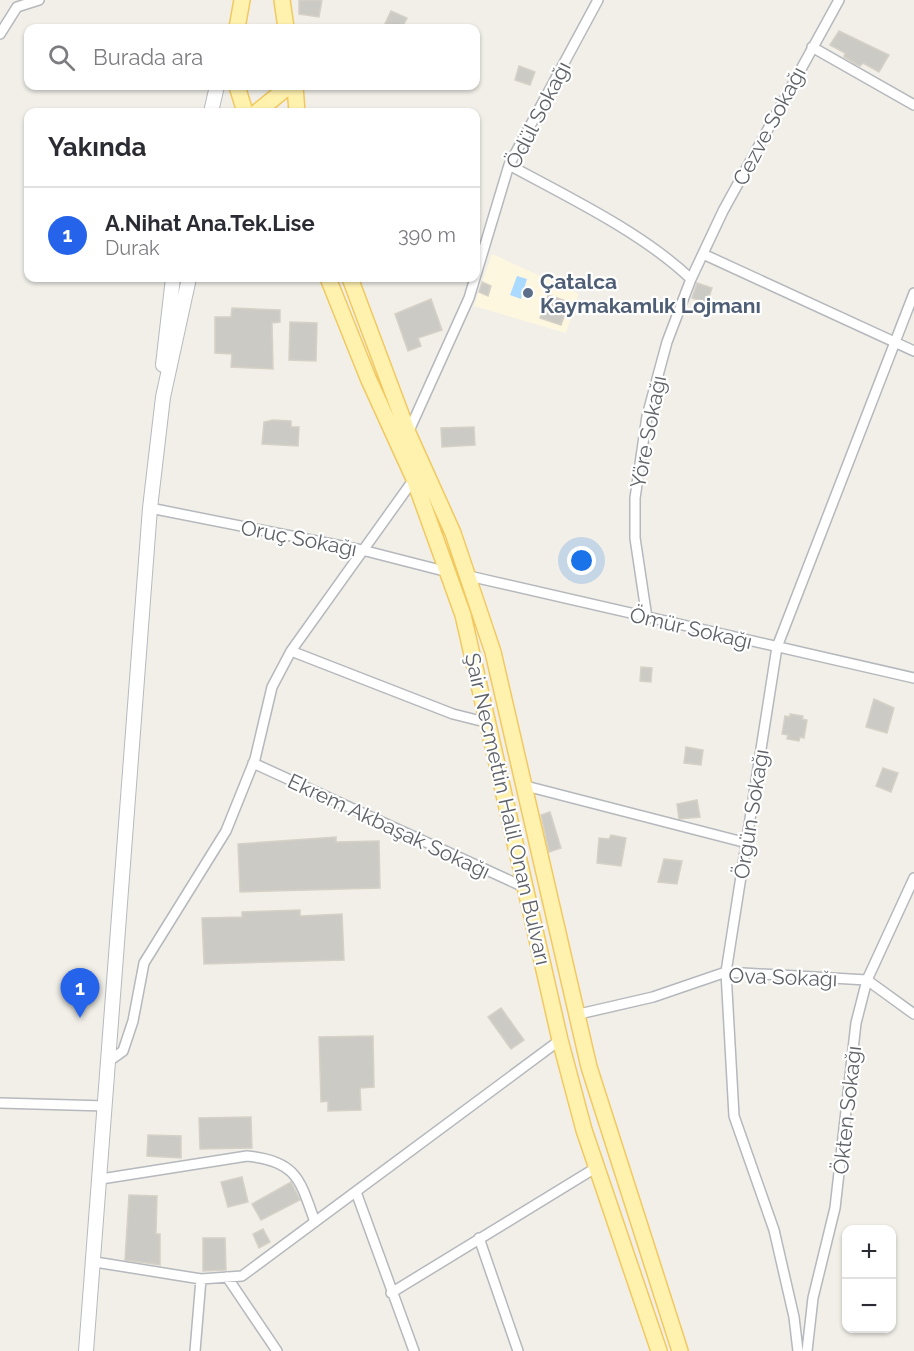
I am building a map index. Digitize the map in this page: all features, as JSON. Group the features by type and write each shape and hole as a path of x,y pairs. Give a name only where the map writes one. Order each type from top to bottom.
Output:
{"main road":[{"path":"237,24 242,0"},
{"path":"282,0 285,24"},
{"path":"212,108 216,90"},
{"path":"238,90 244,108"},
{"path":"262,108 285,90"},
{"path":"295,90 297,108"},
{"path":"163,397 162,378 173,282"},
{"path":"86,1351 95,1262 150,508 163,397 188,282"},
{"name":"Şair Necmettin Halil Onan Bulvarı","path":"330,282 368,378 414,479 448,572 474,658 560,1040 597,1167 659,1351"},
{"name":"Şair Necmettin Halil Onan Bulvarı","path":"351,282 408,433 453,533 493,652 575,1015 589,1067 680,1351"}],"street":[{"path":"0,34 14,3 39,0"},
{"name":"Ödül Sokağı","path":"480,261 509,165 597,0"},
{"name":"Cezve Sokağı","path":"703,254 723,211 839,0"},
{"path":"812,47 914,105"},
{"path":"509,165 593,212 674,264 690,279"},
{"path":"703,254 914,351"},
{"name":"Yöre Sokağı","path":"646,618 634,538 634,498 647,416 667,342 690,279 703,254"},
{"name":"Ödül Sokağı","path":"408,433 469,298 474,282"},
{"name":"Örgün Sokağı","path":"798,1351 794,1317 774,1230 734,1116 726,972 777,647 860,425 914,293"},
{"path":"110,1061 123,1051 144,963 226,831 253,763 272,687 291,651 414,479"},
{"name":"Oruç Sokağı","path":"150,508 362,550 448,572"},
{"name":"Ömür Sokağı","path":"469,576 914,678"},
{"path":"291,651 453,714 489,723"},
{"name":"Ekrem Akbaşak Sokağı","path":"253,763 526,888"},
{"path":"522,785 747,843"},
{"name":"Ökten Sokağı","path":"807,1351 813,1298 835,1208 856,1023 867,980 914,878"},
{"name":"Ova Sokağı","path":"575,1015 653,997 726,972 867,980 914,1014"},
{"path":"95,1262 201,1279 242,1276 560,1040"},
{"path":"0,1103 106,1106"},
{"path":"101,1179 247,1156 264,1158 287,1168 301,1182 315,1222"},
{"path":"391,1293 597,1167"},
{"path":"356,1192 414,1351"},
{"path":"479,1238 518,1351"},
{"path":"227,1277 277,1351"},
{"path":"195,1351 201,1279"}],"shaded area":[{"name":"Çatalca Kaymakamlık Lojmanı","path":"492,254 579,294 566,333 474,306"}],"water":[{"path":"517,276 527,279 521,299 510,295"}],"building":[{"path":"299,0 322,0 319,17 299,14"},
{"path":"391,11 407,18 404,24 385,24"},
{"path":"839,31 889,55 879,72 863,63 860,66 856,64 844,57 845,53 830,45"},
{"path":"519,66 535,72 530,85 515,80"},
{"path":"482,282 491,286 488,296 479,292"},
{"path":"697,283 712,288 707,303 692,298"},
{"name":"Çatalca Kaymakamlık Lojmanı","path":"548,295 569,302 561,325 540,318"},
{"path":"431,299 442,330 418,338 421,346 408,351 395,314"},
{"path":"232,308 280,310 280,322 272,323 273,369 231,367 232,354 215,353 215,317 231,317"},
{"path":"290,322 317,323 316,361 289,360"},
{"path":"291,421 291,427 299,427 298,446 262,444 264,422"},
{"path":"474,427 475,445 442,447 441,428"},
{"path":"641,667 652,668 651,682 640,681"},
{"path":"874,699 894,708 887,733 866,727"},
{"path":"790,714 803,716 802,719 807,720 804,738 800,737 799,741 787,739 788,735 782,734 785,716 790,717"},
{"path":"686,747 703,750 701,765 684,763"},
{"path":"883,768 898,773 891,792 876,786"},
{"path":"697,800 700,817 679,819 677,804"},
{"path":"550,812 561,848 549,852 541,815"},
{"path":"611,835 626,838 621,866 597,863 599,838 609,839"},
{"path":"336,837 336,842 379,841 380,888 240,892 238,844"},
{"path":"664,859 682,861 677,884 658,882"},
{"path":"300,910 300,916 342,914 344,960 204,964 202,918 242,917 242,912"},
{"path":"501,1008 524,1040 511,1049 488,1017"},
{"path":"373,1036 374,1087 360,1088 361,1110 328,1111 328,1101 321,1102 319,1037"},
{"path":"251,1117 252,1148 200,1149 199,1118"},
{"path":"148,1135 181,1136 181,1158 147,1156"},
{"path":"242,1177 248,1202 228,1207 221,1182"},
{"path":"291,1182 300,1200 261,1220 252,1204"},
{"path":"129,1195 157,1196 156,1234 160,1234 160,1265 125,1260"},
{"path":"263,1229 270,1242 259,1248 253,1234"},
{"path":"203,1238 225,1238 226,1270 203,1271"}],"place":[{"name":"Çatalca Kaymakamlık Lojmanı","path":"528,293"},
{"name":"A.Nihat Ana.Tek.Lise","path":"80,1018"}]}
